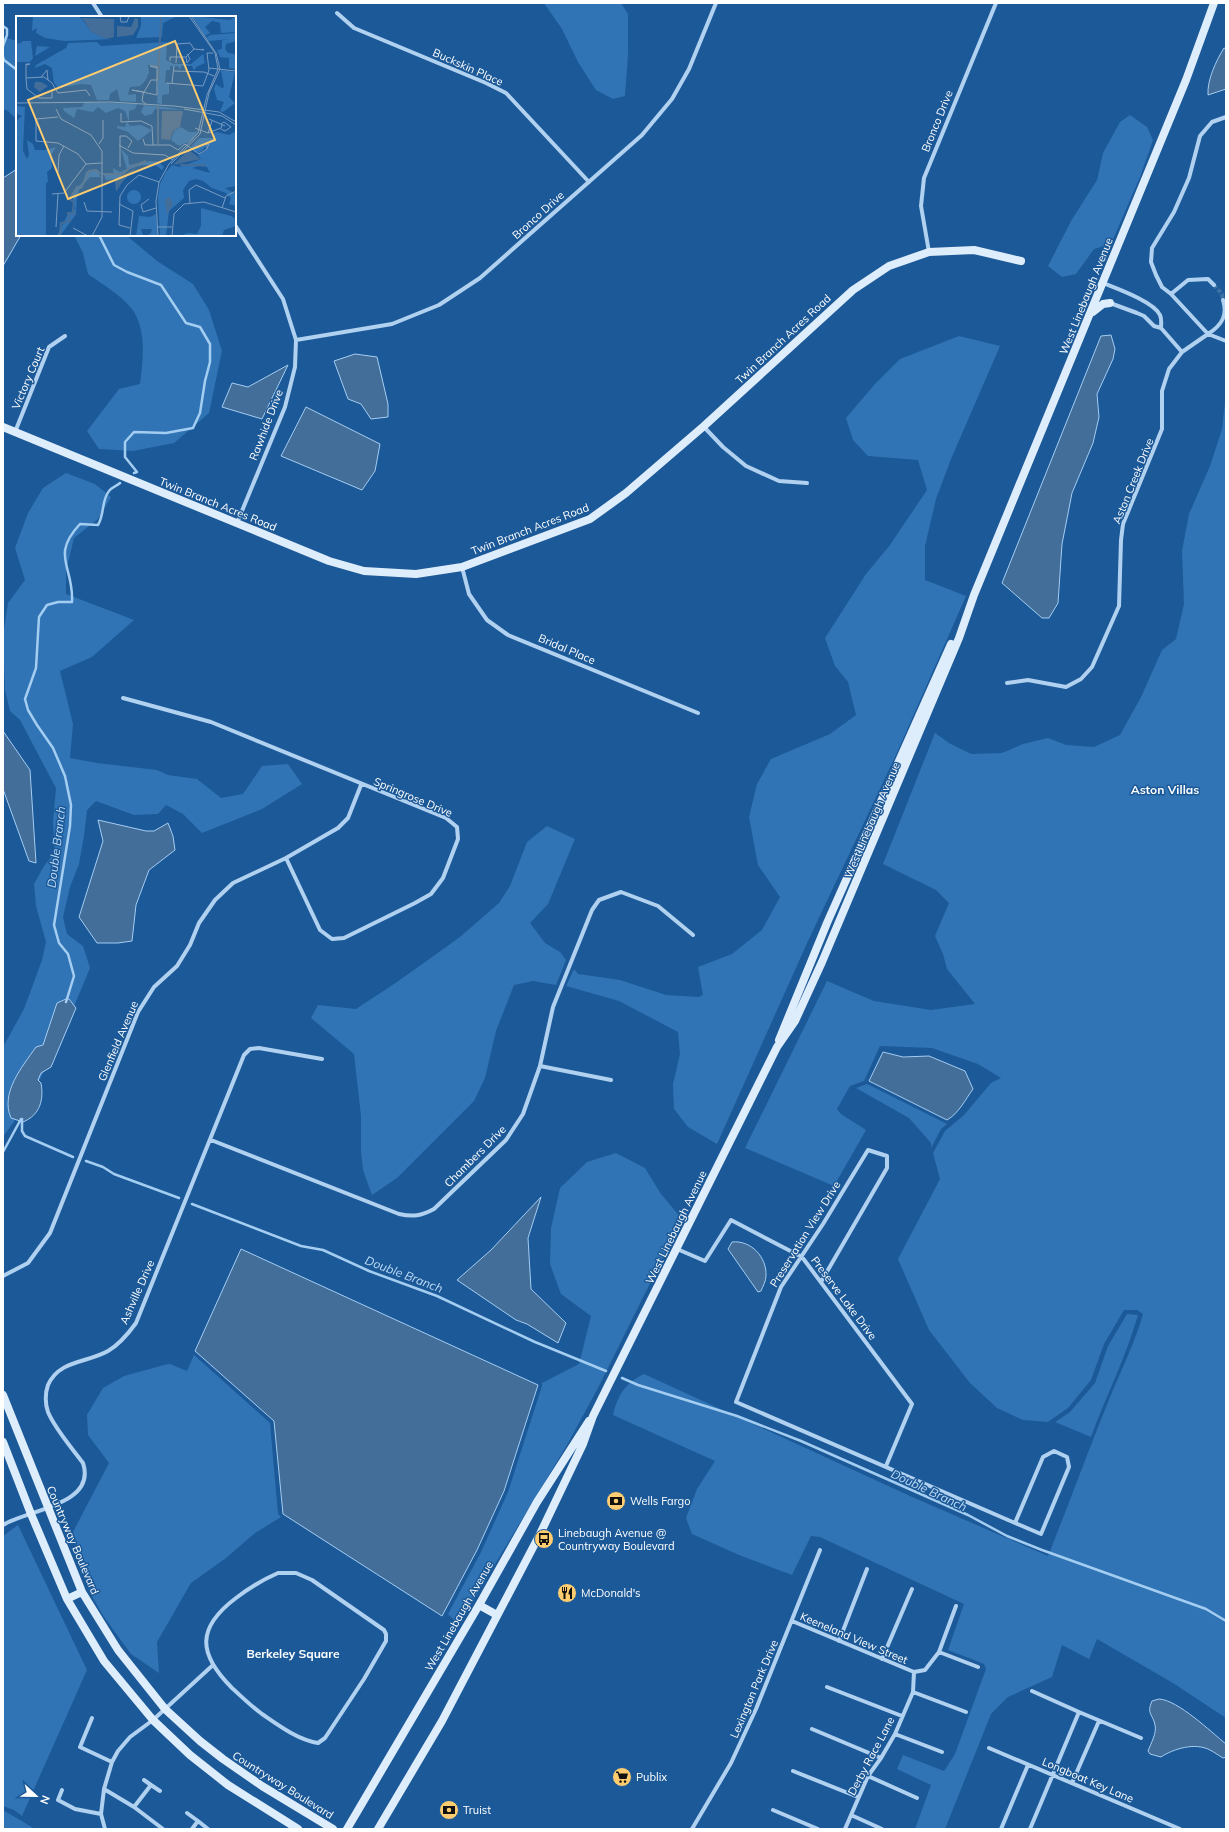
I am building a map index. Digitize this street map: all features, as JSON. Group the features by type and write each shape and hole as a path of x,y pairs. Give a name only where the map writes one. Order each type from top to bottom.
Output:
{"main road":[{"name":"West Linebaugh Avenue","path":"378,1829 442,1722 547,1520 583,1444 593,1416 777,1047 795,1021 838,928 959,638 974,595 1186,80 1214,3"},
{"name":"Twin Branch Acres Road","path":"3,428 329,561 364,571 416,574 462,567 590,520 626,493 704,426 852,290 889,266 929,252 974,250 1021,261"},
{"path":"1090,316 1098,307 1110,303"},
{"name":"West Linebaugh Avenue","path":"777,1047 784,1025 827,923 958,626 974,595"},
{"path":"847,879 857,883"},
{"path":"827,923 838,928"},
{"name":"Countryway Boulevard","path":"3,1395 47,1508 82,1592 118,1650 165,1708 223,1759 262,1786 333,1829"},
{"name":"West Linebaugh Avenue","path":"347,1829 479,1606 537,1502 583,1429 593,1416"},
{"path":"3,1442 31,1514 67,1599 104,1660 153,1720 190,1755 216,1776 298,1829"},
{"path":"67,1599 82,1592"},
{"path":"479,1606 497,1615"}],"street":[{"path":"94,3 101,16"},
{"name":"Bronco Drive","path":"296,340 392,324 439,305 480,278 642,135 672,99 688,69 716,3"},
{"name":"Bronco Drive","path":"929,252 921,206 924,178 996,3"},
{"name":"Buckskin Place","path":"337,13 354,28 486,83 506,93 589,182"},
{"path":"1226,117 1212,122 1200,136 1189,178 1174,212 1152,248 1151,262 1162,286 1208,334 1226,341"},
{"name":"Rawhide Drive","path":"236,227 283,299 296,340 295,367 285,407 237,523"},
{"path":"1171,294 1188,280 1208,279 1214,285"},
{"path":"1103,283 1144,302 1155,309 1160,314 1162,328 1182,352"},
{"name":"Aston Creek Drive","path":"1007,683 1028,680 1066,687 1081,679 1092,667 1119,606 1121,540 1123,524 1162,429 1162,391 1169,369 1182,352 1216,329 1225,317 1226,308 1223,300"},
{"path":"1110,303 1144,316 1154,326 1162,328"},
{"name":"Victory Court","path":"15,432 49,348 65,336"},
{"path":"704,426 723,447 746,466 779,482 807,484"},
{"name":"Bridal Place","path":"462,567 469,594 487,620 508,635 698,713"},
{"name":"Springrose Drive","path":"123,698 211,722 446,818 457,827 458,839 443,878 431,894 344,938 332,939 320,930 286,858"},
{"name":"Glenfield Avenue","path":"3,1276 28,1263 50,1232 138,1012 154,987 177,966 190,945 199,923 215,900 233,883 286,858 338,828 348,818 361,784"},
{"name":"Chambers Drive","path":"211,1140 399,1214 421,1216 434,1209 513,1132 528,1105 540,1066 553,1007 592,910 599,900 621,892 658,906 693,935"},
{"name":"Ashville Drive","path":"3,1525 12,1520 47,1508 74,1496 80,1489 85,1475 83,1463 48,1410 46,1395 51,1379 65,1367 107,1352 127,1336 136,1323 211,1140 235,1074 244,1055 250,1049 259,1048 322,1058"},
{"path":"540,1066 611,1080"},
{"name":"Preservation View Drive","path":"821,1282 887,1168 887,1156 868,1150 802,1257 781,1287 736,1402 886,1466 1015,1523 1041,1534 1069,1467 1067,1456 1054,1451 1043,1457 1015,1523"},
{"name":"Preserve Lake Drive","path":"677,1249 705,1261 731,1220 802,1257 912,1404 886,1466"},
{"name":"Lexington Park Drive","path":"692,1829 731,1763 792,1621 820,1550"},
{"path":"839,1641 867,1569"},
{"path":"278,1573 296,1573 312,1580 384,1630 386,1634 386,1641 364,1679 325,1738 318,1743 309,1741 278,1725 250,1706 213,1665 208,1654 206,1642 207,1632 217,1613 248,1589 278,1573"},
{"path":"882,1659 912,1589"},
{"path":"914,1672 925,1670 939,1652 956,1606"},
{"name":"Keeneland View Street","path":"792,1621 914,1672 913,1692"},
{"path":"939,1652 978,1667"},
{"path":"105,1829 101,1814 104,1789 112,1762 118,1751 130,1737 153,1720 213,1665"},
{"path":"827,1688 902,1716"},
{"path":"1032,1691 1141,1738"},
{"path":"913,1692 966,1712"},
{"name":"Derby Race Lane","path":"844,1829 868,1776 881,1758 895,1734 913,1692"},
{"path":"1030,1829 1079,1712"},
{"path":"92,1718 80,1748 112,1762"},
{"path":"1072,1783 1099,1721"},
{"path":"812,1729 881,1758"},
{"path":"895,1734 942,1752"},
{"name":"Longboat Key Lane","path":"989,1748 1180,1829"},
{"path":"1001,1829 1028,1765"},
{"path":"793,1771 858,1797"},
{"path":"868,1776 917,1798"},
{"path":"144,1780 160,1791"},
{"path":"134,1807 151,1785"},
{"path":"104,1789 134,1807 163,1829"},
{"path":"62,1790 58,1800 75,1809 101,1814"},
{"path":"773,1810 818,1829"},
{"path":"187,1813 208,1829"},
{"path":"851,1815 882,1829"},
{"path":"192,1829 198,1821"}],"shaded area":[{"path":"544,3 621,3 628,14 628,54 625,96 613,99 596,90 578,62 562,29"},
{"path":"3,37 16,41 16,119 8,111 3,109"},
{"path":"1224,48 1226,49 1226,89 1208,95 1209,83 1213,71"},
{"path":"1130,115 1147,127 1153,140 1140,177 1111,244 1094,249 1076,274 1062,277 1048,266 1071,221 1097,180 1103,153 1120,122"},
{"path":"16,170 16,236 20,236 3,266 3,178"},
{"path":"74,236 127,236 157,261 193,284 209,310 222,351 209,413 174,443 133,451 99,449 87,431 119,389 140,384 143,345 140,326 132,309 117,294 88,274 83,253"},
{"path":"1111,335 1115,349 1113,359 1097,394 1099,417 1093,443 1072,493 1062,544 1058,603 1049,618 1042,618 1002,583 1101,336"},
{"path":"959,336 1000,346 951,459 936,499 925,546 925,580 966,596 895,757 808,941 717,1144 688,1127 674,1109 673,1084 680,1054 678,1032 619,1001 566,986 574,969 578,974 620,980 666,995 699,997 703,995 698,967 732,954 762,930 780,897 758,865 749,817 757,784 771,759 830,734 856,715 848,682 835,666 825,638 866,574 890,545 927,490 918,460 868,456 853,440 846,418 875,384 900,359"},
{"path":"355,354 377,357 388,404 388,417 371,419 361,404 348,399 334,361"},
{"path":"288,365 262,419 222,407 232,383 248,387"},
{"path":"1226,393 1226,1718 1173,1683 1097,1639 1089,1659 1062,1645 1052,1677 1008,1697 991,1714 945,1829 915,1829 931,1785 897,1769 903,1755 944,1771 955,1754 986,1669 984,1664 948,1650 964,1604 820,1537 811,1536 792,1575 739,1555 692,1534 686,1518 697,1489 715,1461 613,1415 617,1401 623,1390 632,1381 644,1374 910,1496 1048,1556 1106,1407 1135,1338 1143,1314 1137,1310 1124,1310 1104,1344 1091,1380 1068,1408 1048,1422 1023,1420 997,1408 970,1383 929,1330 898,1259 940,1179 933,1153 945,1131 964,1115 991,1083 1001,1078 978,1064 932,1048 880,1046 864,1081 850,1086 837,1109 841,1114 866,1130 834,1186 745,1148 827,981 874,1001 931,1010 975,1004 947,969 943,954 935,936 949,903 936,890 883,864 935,733 949,743 971,754 1002,753 1023,744 1048,738 1066,745 1094,747 1120,735 1141,697 1162,650 1176,639 1184,604 1182,551 1189,514 1210,466 1222,429"},
{"path":"306,407 380,444 375,471 362,490 281,456"},
{"path":"66,473 95,484 111,497 98,519 74,538 66,571 66,594 134,620 92,657 60,671 73,724 70,758 97,763 157,770 168,775 197,779 221,798 243,794 262,766 288,764 302,784 262,809 202,833 183,814 166,805 158,814 134,815 96,801 87,810 79,864 70,887 63,917 67,934 83,946 90,968 54,1054 25,1106 3,1137 3,1047 24,1009 42,960 46,942 36,906 34,884 44,866 55,852 53,822 56,788 20,720 10,711 5,690 3,636 8,603 25,580 15,548 28,513 43,488"},
{"path":"3,731 30,770 36,863 29,861 3,789"},
{"path":"98,820 146,831 154,831 168,823 173,836 175,850 149,870 136,905 132,941 97,943 79,917 103,841"},
{"path":"547,826 575,839 548,904 530,923 545,943 560,952 566,960 556,985 533,981 514,985 496,1031 485,1078 474,1101 397,1178 372,1195 363,1170 361,1151 361,1116 354,1054 311,1018 318,1005 356,1009 460,937 499,903 510,886 527,842"},
{"path":"69,999 76,1008 51,1067 41,1073 38,1080 41,1083 42,1089 40,1106 29,1119 23,1122 11,1118 8,1109 8,1099 14,1081 36,1047 43,1045 57,1003"},
{"path":"883,1052 903,1057 929,1056 965,1071 973,1089 958,1110 947,1120 869,1081"},
{"path":"867,1084 947,1124 941,1129 931,1148 931,1143 909,1118 856,1088"},
{"path":"616,1153 645,1168 661,1194 682,1219 598,1388 567,1445 457,1627 453,1627 456,1622 448,1614 481,1552 508,1492 542,1383 579,1364 591,1316 561,1294 550,1264 551,1228 560,1188 587,1162"},
{"path":"541,1197 528,1238 531,1289 566,1323 558,1343 527,1324 516,1320 457,1280 491,1250"},
{"path":"732,1242 745,1244 761,1256 766,1269 766,1276 761,1291 758,1292 728,1249"},
{"path":"241,1249 538,1385 504,1491 477,1550 442,1616 283,1514 274,1421 195,1351"},
{"path":"1127,1314 1138,1315 1128,1346 1091,1437 1055,1422 1070,1412 1095,1383 1108,1346"},
{"path":"194,1355 270,1423 278,1514 281,1517 255,1533 226,1558 191,1583 157,1642 159,1673 131,1654 104,1617 89,1591 73,1532 109,1463 88,1435 87,1415 103,1388 124,1376 164,1365 170,1364 187,1371"},
{"path":"18,1525 87,1670 22,1816 14,1810 3,1806 3,1536"},
{"path":"1159,1699 1167,1701 1185,1711 1226,1744 1226,1757 1223,1758 1210,1750 1198,1747 1178,1749 1161,1757 1150,1754 1148,1751 1155,1728 1150,1711 1150,1705 1152,1701"},
{"path":"3,1810 35,1829 3,1829"}],"waterway":[{"name":"Double Branch","path":"3,26 7,29 7,35 3,46"},
{"name":"Double Branch","path":"3,57 4,60 16,69"},
{"name":"Double Branch","path":"100,236 114,265 127,272 161,285 186,323 200,327 210,344 210,362 205,381 200,413 193,428 166,433 134,432 125,442 125,457 137,472 134,473"},
{"name":"Double Branch","path":"66,1002 74,976 68,954 59,943 54,925 70,826 71,805 65,776 53,748 28,710 25,699 36,668 39,617 47,605 58,602 72,602 72,590 65,553 66,545 71,535 80,524 98,525 102,516 107,495 110,490 120,483"},
{"name":"Double Branch","path":"3,1152 21,1119"},
{"name":"Double Branch","path":"22,1119 22,1131 25,1136 73,1157"},
{"name":"Double Branch","path":"86,1161 103,1167 114,1174 179,1198"},
{"name":"Double Branch","path":"192,1204 301,1246 323,1250 369,1271 437,1296 535,1342 606,1371"},
{"name":"Double Branch","path":"622,1378 638,1385 737,1416 801,1441 968,1515 1007,1536 1206,1609 1226,1621"}],"tunnel":[{"path":"1214,285 1222,294 1223,300"}],"place":[{"name":"Wells Fargo","path":"616,1501"},
{"name":"Linebaugh Avenue @ Countryway Boulevard","path":"544,1539"},
{"name":"McDonald's","path":"567,1593"},
{"name":"Publix","path":"622,1777"},
{"name":"Truist","path":"449,1810"}],"district":[{"name":"Aston Villas","path":"1165,789"},
{"name":"Berkeley Square","path":"293,1653"}]}
